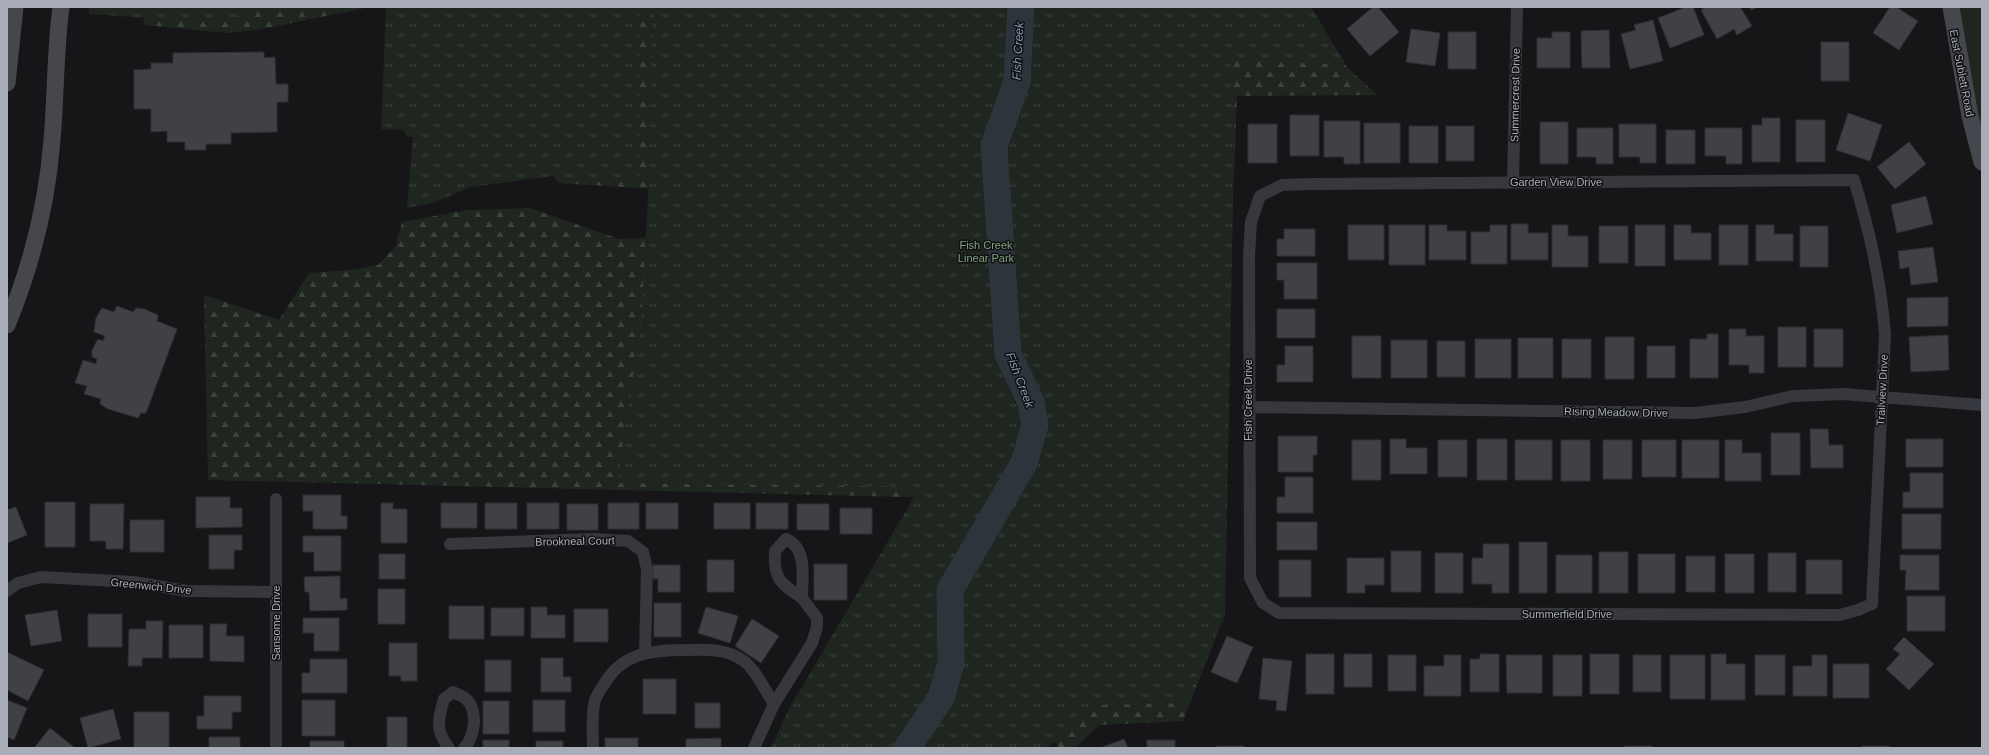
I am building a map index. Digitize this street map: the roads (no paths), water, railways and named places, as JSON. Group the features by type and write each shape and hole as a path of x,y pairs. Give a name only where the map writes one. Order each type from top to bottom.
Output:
{"main road":[{"path":"7,82 15,7"},
{"name":"East Sublett Road","path":"1951,7 1970,116 1982,162"},
{"path":"7,325 23,287 43,210 52,141 60,9"}],"street":[{"name":"Summercrest Drive","path":"1513,182 1518,7"},
{"name":"Garden View Drive","path":"1260,196 1282,185 1854,180"},
{"name":"Trailview Drive","path":"1854,180 1872,245 1882,297 1885,335 1872,604"},
{"name":"Fish Creek Drive","path":"1260,196 1251,222 1249,256 1248,407 1250,578 1263,603"},
{"name":"Rising Meadow Drive","path":"1248,407 1695,413 1745,407 1793,396 1843,394 1982,405"},
{"name":"Sansome Drive","path":"276,499 276,748"},
{"name":"Brookneal Court","path":"450,544 594,539 628,541 643,552 647,568 645,654"},
{"name":"Greenwich Drive","path":"7,591 18,583 41,577 134,582 187,591 275,592"},
{"path":"754,748 774,704 812,643 817,627 817,618 802,598"},
{"name":"Summerfield Drive","path":"1263,603 1279,613 1824,615 1840,615 1872,604"},
{"path":"593,748 593,714 595,699 607,678 626,660 639,654 708,649 724,652 745,661 774,704"},
{"path":"449,748 439,732 439,716 444,698 453,692 466,698 473,712 470,742 464,748"}],"waterway":[{"name":"Fish Creek","path":"907,748 941,698 951,663 950,590 1024,463 1035,425 1031,402 1008,354 994,145 1017,82 1021,7"}],"park label":[{"name":"Fish Creek Linear Park","path":"986,251"}]}
